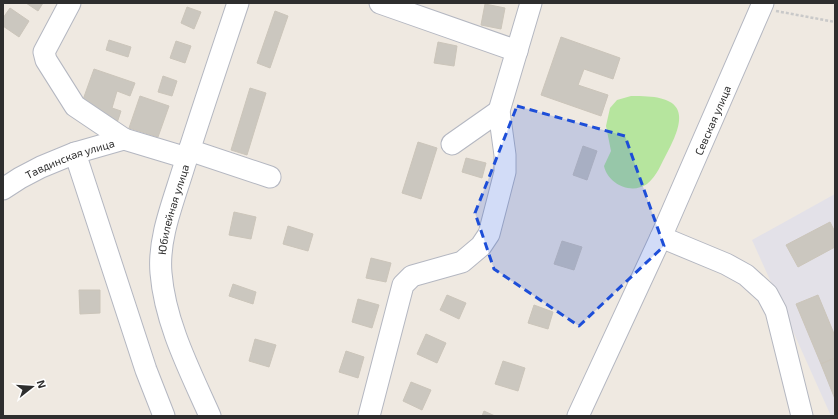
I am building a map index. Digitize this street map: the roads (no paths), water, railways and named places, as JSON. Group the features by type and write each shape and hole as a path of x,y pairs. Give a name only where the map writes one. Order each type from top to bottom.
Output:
{"street":[{"path":"70,3 44,52 46,60 75,106 124,139"},
{"name":"Юбилейная улица","path":"210,416 168,311 160,271 161,252 164,233 188,154 238,3"},
{"path":"380,3 516,52"},
{"path":"369,416 403,285 407,280 419,273 462,262 481,246 489,234 505,172 505,155 499,111 531,3"},
{"name":"Севская улица","path":"578,416 661,237 762,6"},
{"path":"452,144 499,111"},
{"name":"Тавдинская улица","path":"5,186 41,167 75,153 124,139 188,154 270,177"},
{"path":"75,153 146,370 164,416"},
{"path":"661,237 726,264 746,275 767,294 774,303 802,416"}]}
